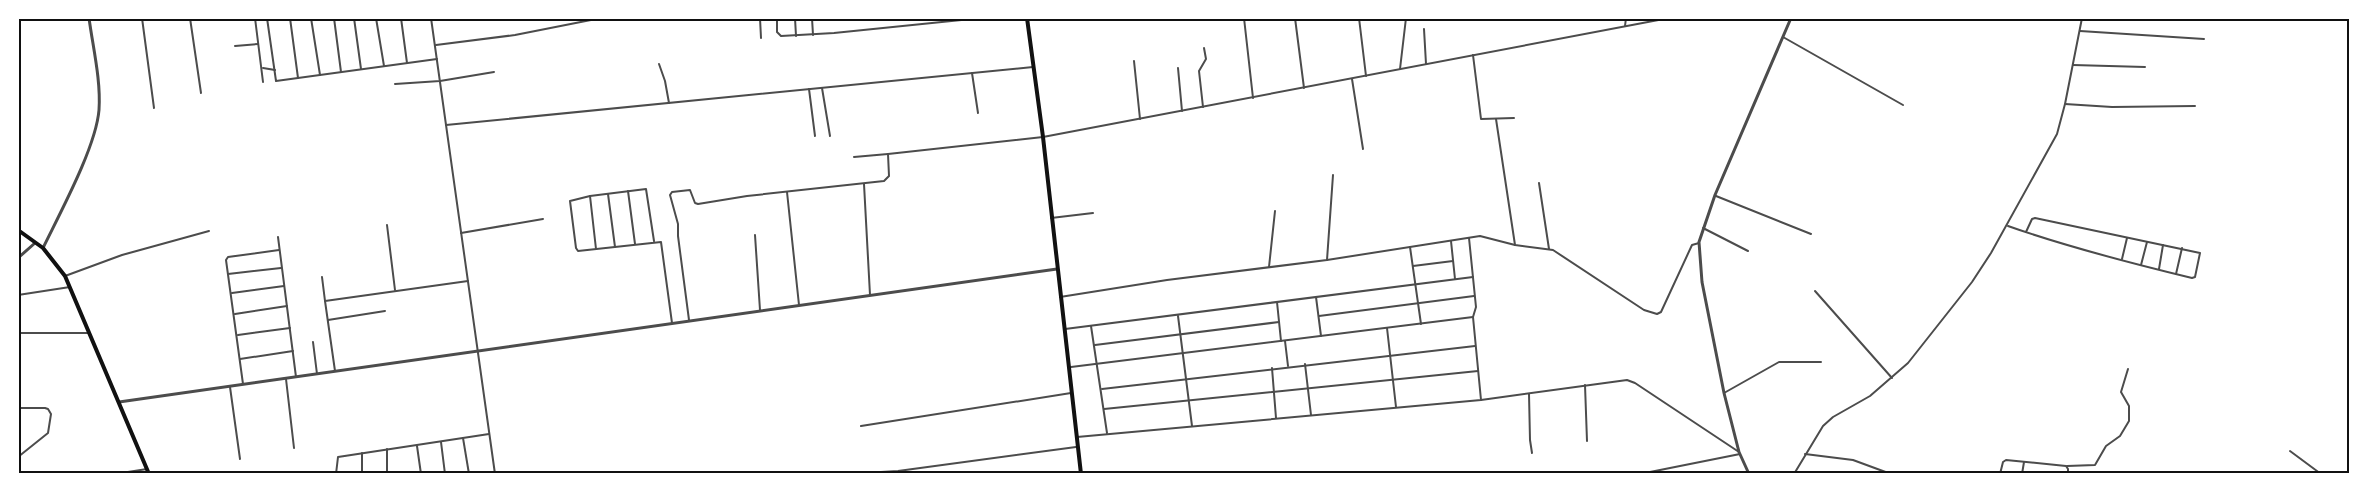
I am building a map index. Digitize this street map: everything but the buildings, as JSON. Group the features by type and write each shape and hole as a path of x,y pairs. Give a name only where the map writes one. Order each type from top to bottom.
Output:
{"main road":[{"path":"1027,18 1043,137 1081,474"},
{"path":"18,230 43,248 65,276 148,471"}],"street":[{"path":"43,248 87,153 97,125 99,99 89,18"},
{"path":"142,18 154,108"},
{"path":"190,18 201,93"},
{"path":"255,18 263,82"},
{"path":"267,18 276,81 437,59"},
{"path":"290,18 298,78"},
{"path":"311,18 320,75"},
{"path":"334,18 341,72"},
{"path":"354,18 362,70"},
{"path":"376,18 384,66"},
{"path":"401,18 407,63"},
{"path":"431,18 495,474"},
{"path":"435,45 516,35 601,18"},
{"path":"760,18 761,38"},
{"path":"777,18 777,34 796,36 981,18"},
{"path":"795,18 796,36"},
{"path":"812,18 813,35"},
{"path":"1244,18 1253,98"},
{"path":"1295,18 1304,88"},
{"path":"1359,18 1366,76"},
{"path":"1400,69 1406,18"},
{"path":"1625,26 1626,18"},
{"path":"854,157 1043,137 1669,18"},
{"path":"1749,474 1740,453 1724,393 1702,282 1700,243 1715,195 1791,18"},
{"path":"1794,474 1816,435 1828,421 1870,396 1908,363 1972,282 2008,226 2057,134 2082,18"},
{"path":"1424,29 1426,64"},
{"path":"2080,31 2205,39"},
{"path":"1783,37 1903,105"},
{"path":"235,46 258,44"},
{"path":"1203,107 1199,71 1206,59 1204,48"},
{"path":"1473,55 1480,118 1483,120 1514,118"},
{"path":"1134,61 1140,119"},
{"path":"659,64 669,102"},
{"path":"2073,65 2145,67"},
{"path":"446,125 1033,67"},
{"path":"261,68 275,70"},
{"path":"1178,68 1182,111"},
{"path":"395,84 440,81 494,72"},
{"path":"972,73 978,113"},
{"path":"1352,79 1363,149"},
{"path":"822,87 830,136"},
{"path":"809,89 815,136"},
{"path":"2065,104 2112,107 2195,106"},
{"path":"1496,119 1515,245"},
{"path":"689,320 678,224 670,194 690,190 698,204 884,181 888,178 888,154"},
{"path":"1327,260 1333,175"},
{"path":"1539,183 1549,249"},
{"path":"864,184 870,295"},
{"path":"654,241 647,190 590,196 570,202 577,250 660,241 672,322"},
{"path":"628,191 635,244"},
{"path":"787,192 799,305"},
{"path":"608,194 615,247"},
{"path":"1715,195 1810,234"},
{"path":"590,196 596,249"},
{"path":"1269,267 1275,211"},
{"path":"1051,218 1093,213"},
{"path":"2008,226 2026,232 2121,260 2194,277 2200,252 2035,218 2032,219 2026,232"},
{"path":"461,233 543,219"},
{"path":"387,225 395,290"},
{"path":"1703,228 1748,251"},
{"path":"65,276 122,255 209,231"},
{"path":"755,235 760,310"},
{"path":"278,237 296,377"},
{"path":"1060,297 1167,280 1484,237 1515,245 1549,249 1561,254 1644,310 1658,314 1661,312 1692,245 1700,243"},
{"path":"1469,238 1476,307 1473,317 1475,346 1481,400"},
{"path":"2121,260 2127,238"},
{"path":"1450,241 1455,279"},
{"path":"18,258 36,242"},
{"path":"2141,265 2146,242"},
{"path":"2159,270 2163,245"},
{"path":"1410,247 1421,324"},
{"path":"2176,274 2182,248"},
{"path":"243,385 226,260 228,257 279,250"},
{"path":"1413,266 1453,261"},
{"path":"228,274 281,268"},
{"path":"119,402 1057,269"},
{"path":"322,277 335,371"},
{"path":"1064,329 1473,277"},
{"path":"325,301 468,281"},
{"path":"232,293 284,286"},
{"path":"18,295 70,287"},
{"path":"1815,291 1892,378"},
{"path":"1319,316 1475,296"},
{"path":"1316,297 1321,336"},
{"path":"1277,302 1288,366"},
{"path":"235,314 287,306"},
{"path":"328,320 385,311"},
{"path":"1178,315 1192,426"},
{"path":"1068,367 1473,317"},
{"path":"1095,345 1279,322"},
{"path":"1091,326 1107,434"},
{"path":"238,335 290,328"},
{"path":"1387,328 1396,407"},
{"path":"18,333 90,333"},
{"path":"313,342 317,374"},
{"path":"1102,388 1475,346"},
{"path":"240,359 293,351"},
{"path":"1724,393 1779,362 1821,362"},
{"path":"1305,364 1311,415"},
{"path":"1272,368 1276,418"},
{"path":"2000,474 2004,461 2067,466 2095,465 2111,440 2125,429 2130,413 2129,406 2121,392 2128,369"},
{"path":"1104,409 1478,371"},
{"path":"285,379 294,448"},
{"path":"1077,437 1481,400 1627,380 1635,383 1740,453"},
{"path":"1586,385 1587,441"},
{"path":"230,387 240,459"},
{"path":"861,426 1071,393"},
{"path":"1529,394 1532,453"},
{"path":"18,408 45,408 51,414 48,433 18,457"},
{"path":"336,474 336,458 489,434"},
{"path":"463,438 469,474"},
{"path":"441,442 446,474"},
{"path":"417,446 421,474"},
{"path":"847,474 898,471 1078,447"},
{"path":"387,449 387,474"},
{"path":"2290,451 2321,474"},
{"path":"362,453 362,474"},
{"path":"1640,474 1740,453"},
{"path":"1805,454 1853,460 1892,474"},
{"path":"2022,474 2024,462"},
{"path":"2067,466 2067,474"},
{"path":"115,474 148,471"}]}
